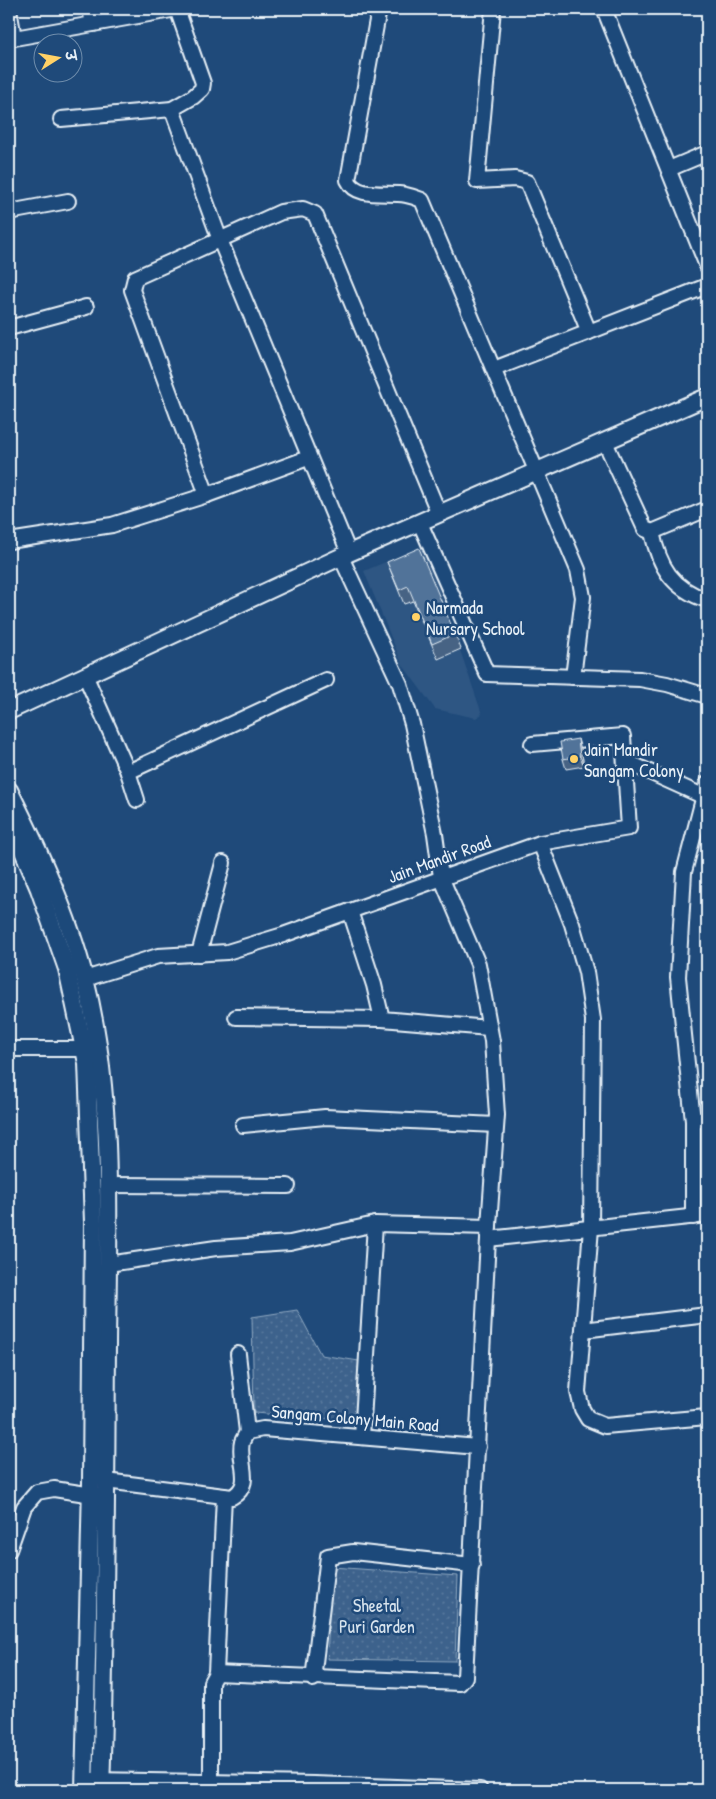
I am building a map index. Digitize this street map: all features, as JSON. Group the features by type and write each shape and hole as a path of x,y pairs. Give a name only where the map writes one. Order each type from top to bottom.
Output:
{"street":[{"path":"9,9 11,39 177,9 203,83 202,89 172,110 61,119"},
{"path":"90,9 93,24"},
{"path":"380,9 348,180 356,189 363,192 406,195 422,200 578,570 583,597 573,677"},
{"path":"493,9 477,181 515,179 527,182 589,332"},
{"path":"604,9 707,266"},
{"path":"172,110 220,240 345,555 400,684 412,724 442,877 478,964 489,1028 496,1125 488,1233 466,1678 460,1683 312,1679 216,1673"},
{"path":"668,169 707,153"},
{"path":"9,212 68,201"},
{"path":"207,495 132,290 135,278 281,212 303,209 315,214 440,514"},
{"path":"494,369 707,286"},
{"path":"9,328 86,307"},
{"path":"9,711 345,555 707,397"},
{"path":"605,442 645,529 652,532 707,509"},
{"path":"9,541 112,525 207,495 308,458"},
{"path":"420,523 487,674 640,679 666,684 707,696"},
{"path":"652,532 657,556 666,573 681,587 707,600"},
{"path":"85,675 128,772 137,800"},
{"path":"128,772 326,680"},
{"name":"Jain Mandir Road","path":"85,978 158,956 227,952 283,935 540,843 629,828 623,736 532,744"},
{"path":"108,1264 216,1248 290,1243 375,1224 488,1233 591,1228 700,1216 700,1120 678,977 684,872 706,793 625,761"},
{"path":"9,790 54,887 85,978 98,1045 108,1186 108,1264 101,1491 84,1785 480,1790"},
{"path":"9,818 39,889 67,969 84,1049 93,1222 101,1491 101,1785"},
{"path":"540,843 579,948 586,972 593,1020 591,1228 578,1392 582,1409 588,1419 605,1426 707,1418"},
{"path":"199,954 223,863"},
{"path":"350,910 374,985 382,1020"},
{"path":"236,1017 382,1020 489,1028"},
{"path":"9,1049 84,1049"},
{"path":"243,1125 326,1117 496,1125"},
{"path":"108,1186 288,1186"},
{"path":"362,1437 375,1224"},
{"path":"583,1330 707,1315"},
{"path":"238,1354 248,1432"},
{"name":"Sangam Colony Main Road","path":"224,1496 232,1496 239,1493 245,1481 242,1443 248,1432 263,1429 478,1447"},
{"path":"9,1550 24,1507 37,1492 54,1489 224,1496 216,1673 211,1682 211,1786"},
{"path":"312,1679 328,1556 353,1552 472,1565"}],"shaded area":[{"name":"Narmada Nursary School","path":"424,546 482,714 476,718 435,709 402,664 364,571"}],"green space":[{"path":"297,1310 321,1355 359,1361 357,1421 254,1413 252,1317"},
{"name":"Sheetal Puri Garden","path":"332,1567 458,1576 455,1661 327,1659"}],"building":[{"path":"419,548 455,634 432,644 408,586 399,590 387,562"},
{"path":"578,739 580,756 563,759 560,742"}],"place":[{"name":"Narmada Nursary School","path":"416,617"},
{"name":"Jain Mandir Sangam Colony","path":"574,759"}]}
